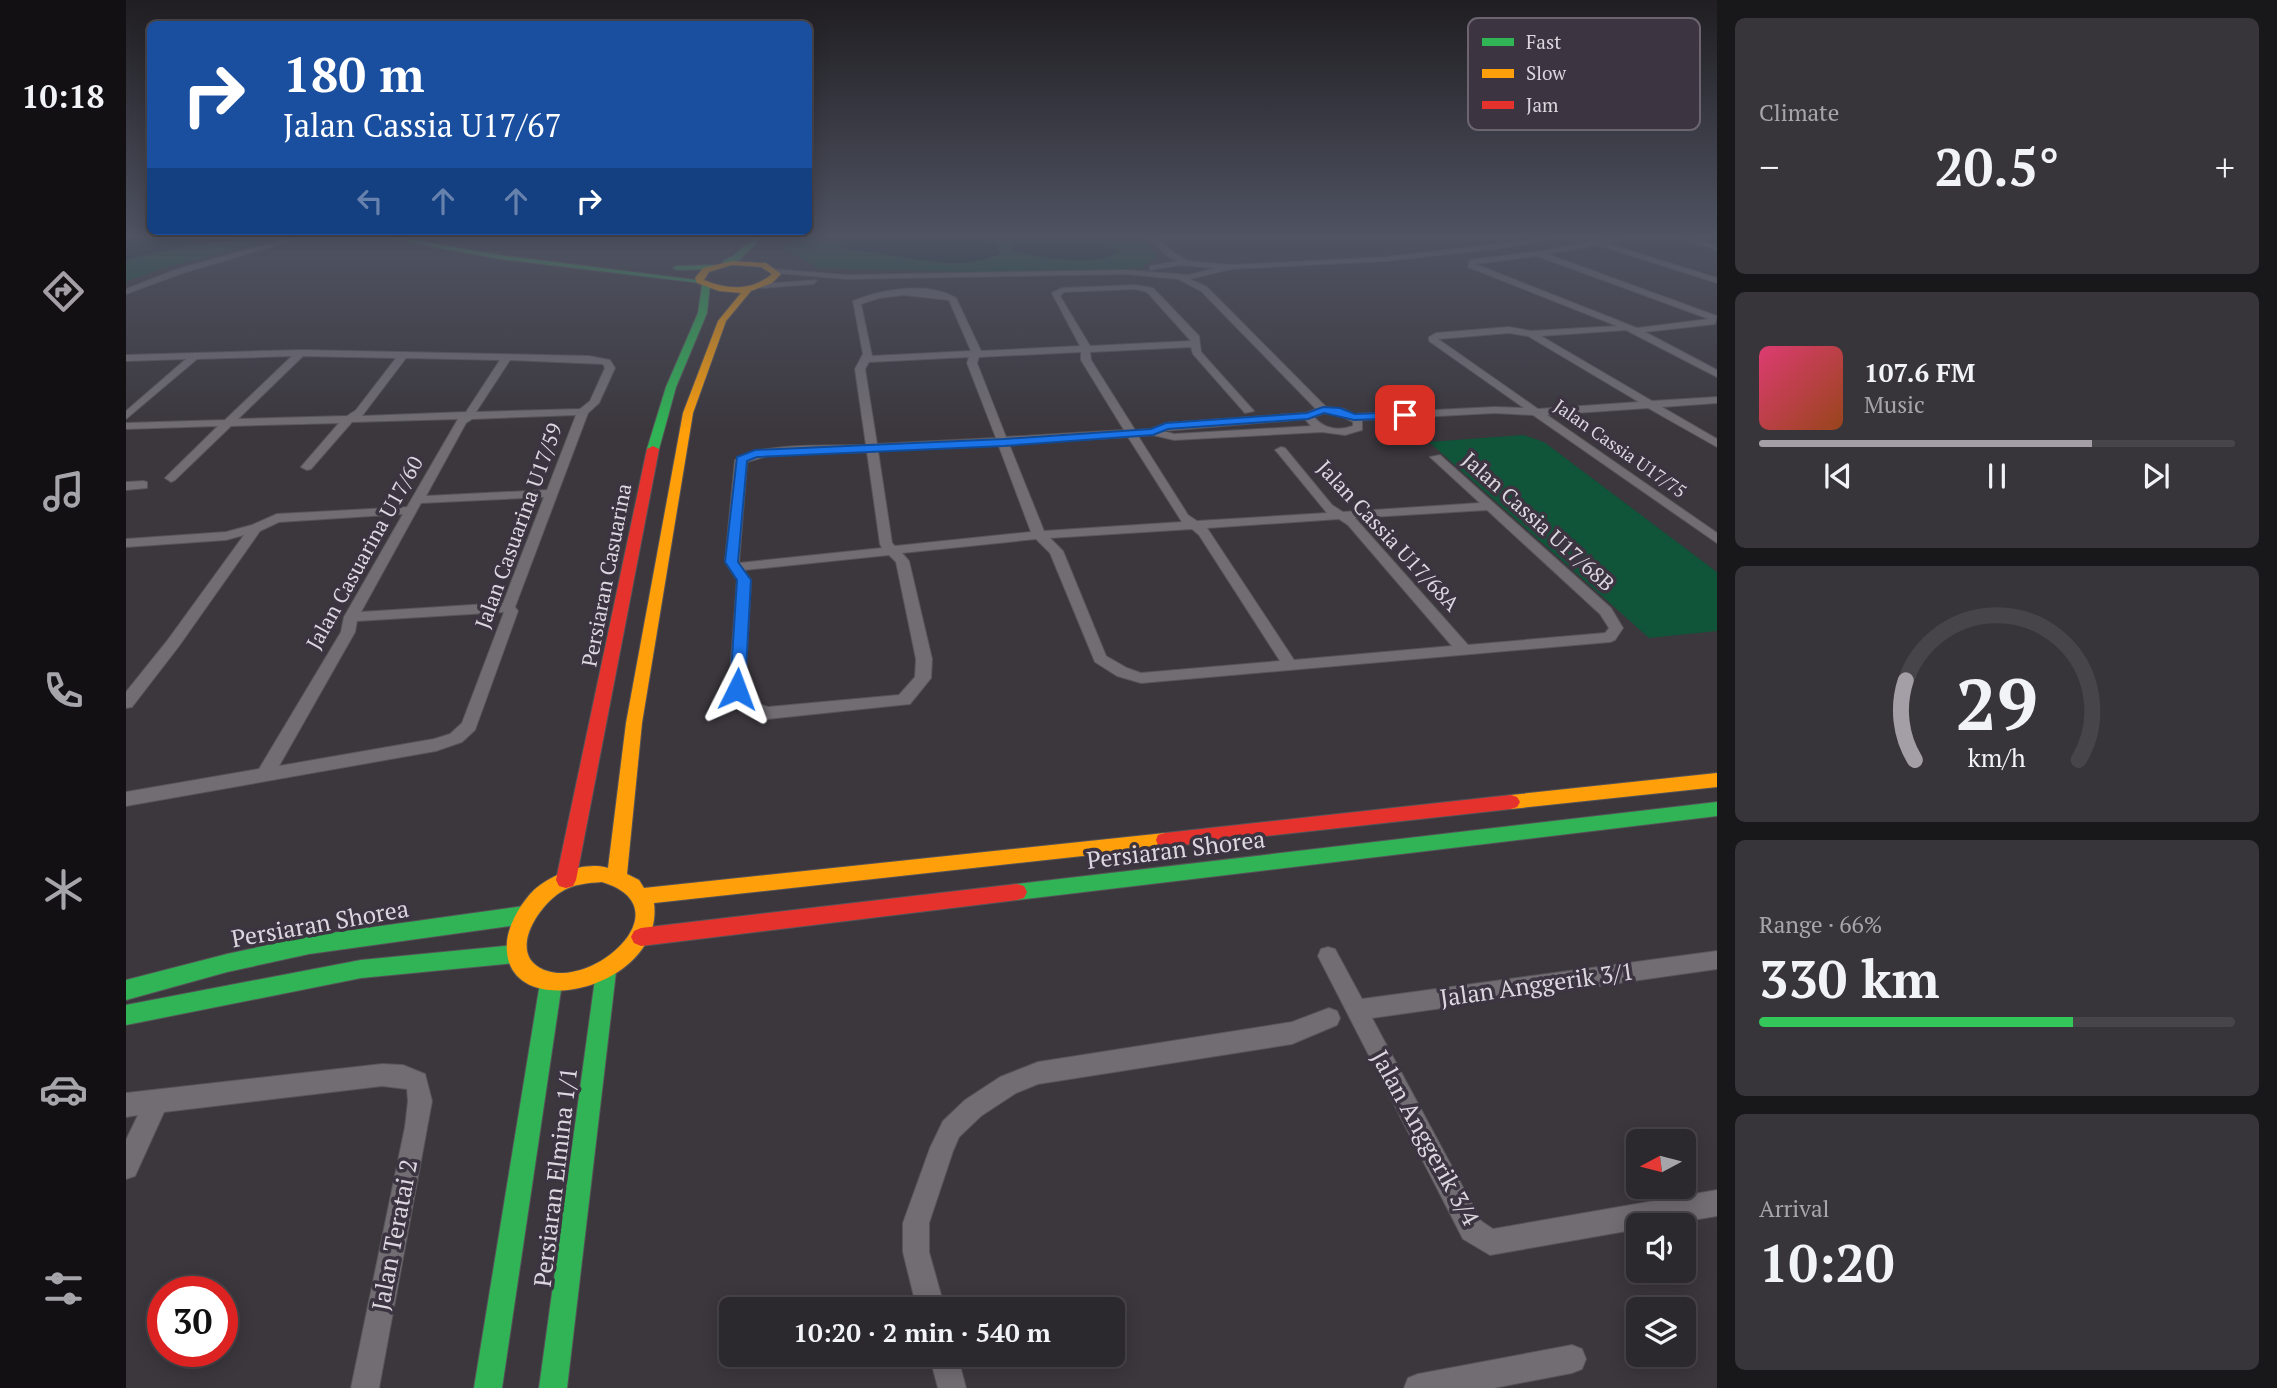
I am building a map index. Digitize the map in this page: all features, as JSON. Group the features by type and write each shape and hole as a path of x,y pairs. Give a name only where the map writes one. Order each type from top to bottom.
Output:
{"street":[{"name":"Persiaran Casuarina","path":"566,880 658,424 686,350 706,308 705,301"},
{"path":"617,876 634,723 688,413 722,321 742,301"},
{"path":"864,301 856,303 868,354 860,369 873,449 886,544 902,561 924,659 923,678 904,700 767,713 754,708 737,689 744,580 732,562 741,460 755,454 771,452 873,449 1004,442 1153,432 1174,437 1324,429 1341,432 1356,422 1506,419 1538,412 1717,400"},
{"path":"953,301 976,351 972,363 1039,535 1056,551 1100,659 1122,672 1141,678 1464,650"},
{"path":"1058,301 1086,350 1086,360 1183,517 1204,532 1291,666"},
{"path":"1160,301 1196,338 1196,352 1249,411"},
{"path":"1216,301 1323,410"},
{"path":"1560,301 1631,329 1717,374"},
{"path":"1665,301 1717,320"},
{"path":"1527,333 1631,329 1717,320"},
{"path":"1527,333 1653,404 1717,444"},
{"name":"Jalan Cassia U17/75","path":"1527,333 1432,339 1717,539"},
{"path":"865,359 1196,344"},
{"path":"171,478 301,353"},
{"name":"Jalan Casuarina U17/59","path":"126,358 301,353 507,357 589,359 607,362 610,368 594,403 583,412 508,607 511,611 469,726 456,738 436,745 126,799"},
{"path":"307,467 359,412 403,355"},
{"path":"126,416 195,356"},
{"name":"Jalan Casuarina U17/60","path":"266,773 348,632 351,617 462,421 468,417 507,357"},
{"path":"1153,432 1166,426 1308,416 1323,410 1340,411 1356,422"},
{"path":"126,426 583,412"},
{"path":"1308,416 1312,423 1324,429"},
{"path":"1242,421 1252,433"},
{"name":"Jalan Cassia U17/68A","path":"1281,450 1328,508 1352,522 1464,650"},
{"name":"Jalan Cassia U17/68B","path":"1436,457 1606,611 1616,628 1611,637 1464,650"},
{"path":"126,485 143,485"},
{"path":"126,543 226,536 256,528 277,518 551,493"},
{"path":"735,567 1039,535 1490,506"},
{"path":"126,704 174,643 177,634 256,528"},
{"path":"351,617 508,607"},
{"name":"Persiaran Shorea","path":"642,897 1717,780"},
{"name":"Persiaran Shorea","path":"641,937 1717,809"},
{"path":"584,875 617,876 628,881 642,897 646,909 646,923 641,937 626,956 606,972 578,983 551,983 528,972 516,954 518,928 524,915 542,895 566,880 584,875"},
{"name":"Persiaran Shorea","path":"126,990 227,962 309,945 524,915"},
{"path":"126,1015 361,969 516,954"},
{"name":"Jalan Anggerik 3/4","path":"1328,956 1472,1230 1490,1242 1717,1203"},
{"name":"Jalan Anggerik 3/1","path":"1356,1010 1717,960"},
{"name":"Persiaran Elmina 1/1","path":"553,1388 606,972"},
{"name":"Persiaran Elmina 1/1","path":"488,1388 551,983"},
{"path":"929,1297 916,1252 916,1223 951,1129 973,1108 1007,1085 1038,1073 1278,1035 1329,1018"},
{"name":"Jalan Teratai 2","path":"157,1102 382,1075 403,1076 417,1082 421,1101 417,1127 365,1388"},
{"path":"126,1105 157,1102"},
{"path":"126,1167 157,1102"},
{"path":"1418,1388 1572,1359"},
{"path":"946,1367 952,1388"}],"green space":[{"path":"1523,435 1544,442 1717,572 1717,631 1649,638 1429,442"}],"traffic: fast":[{"path":"653,449 671,387 703,313 705,301"},
{"path":"1017,892 1717,809"},
{"path":"126,990 227,963 309,945 524,915"},
{"path":"126,1015 361,969 516,954"},
{"path":"553,1388 606,972"},
{"path":"488,1388 551,983"}],"traffic: slow":[{"path":"617,876 634,723 688,413 722,321 739,301"},
{"path":"1511,802 1717,780"},
{"path":"642,896 1165,840"},
{"path":"602,874 632,886 645,903 646,922 639,939 625,956 606,969 585,978 563,982 543,980 529,972 520,962 517,949 518,936 530,909 540,897 563,882 602,874"}],"traffic: jam":[{"path":"566,880 653,449"},
{"path":"1165,840 1511,802"},
{"path":"641,937 1017,892"}],"route":[{"path":"737,689 744,580 732,562 741,460 755,454 1153,432 1166,426 1308,416 1323,410 1340,411 1354,417 1405,415"}]}
